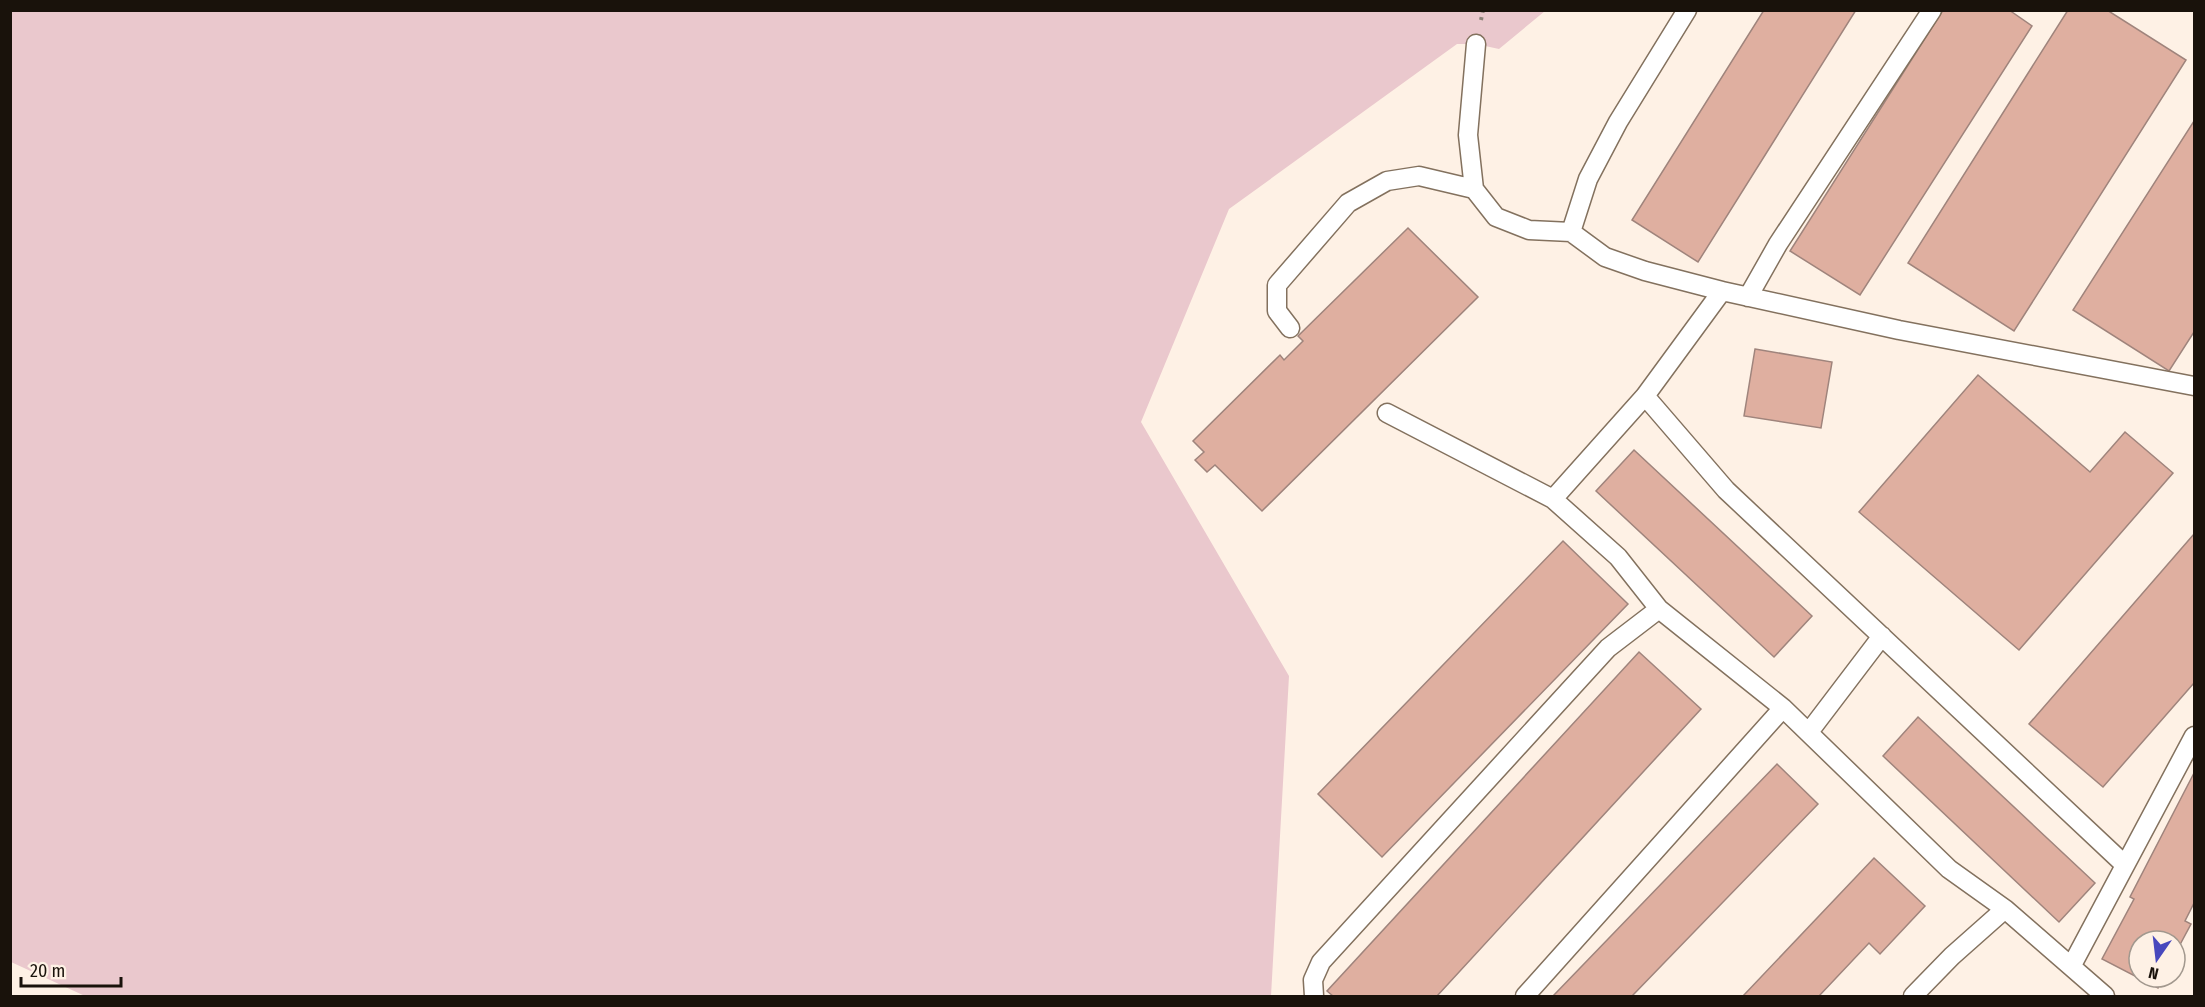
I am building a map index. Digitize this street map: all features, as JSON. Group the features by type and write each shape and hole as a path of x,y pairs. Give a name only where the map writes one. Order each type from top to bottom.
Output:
{"lane":[{"path":"1571,232 1588,179 1612,131 1687,10"},
{"path":"1748,297 1778,244 1932,10"},
{"path":"1476,44 1468,135 1474,189 1496,217 1529,230 1571,232 1605,257 1645,271 1722,291 1899,330 2194,387"},
{"path":"1290,328 1277,311 1277,285 1348,203 1387,181 1419,177 1474,189"},
{"path":"1553,499 1645,396 1722,291"},
{"path":"1645,396 1726,490 2126,865"},
{"path":"1387,413 1553,499 1618,557 1659,609 1783,708 1949,869 2005,909 2105,996"},
{"path":"1314,996 1313,980 1321,962 1608,648 1659,609"},
{"path":"1809,732 1882,636"},
{"path":"1525,996 1783,708"},
{"path":"2072,965 2194,736"},
{"path":"1913,996 2005,909"}],"shaded area":[{"path":"11,11 1545,11 1499,49 1476,44 1457,44 1229,209 1141,422 1289,676 1271,996 85,996 11,962"}],"building":[{"path":"1764,10 1856,10 1698,262 1632,220"},
{"path":"1943,10 2009,10 2032,26 1860,295 1790,251"},
{"path":"2068,10 2107,10 2186,60 2014,331 1908,263"},
{"path":"2194,121 2194,332 2169,371 2073,310"},
{"path":"1408,228 1478,297 1262,511 1215,465 1207,472 1195,460 1204,452 1193,441 1280,355 1284,360 1303,341 1298,336"},
{"path":"1755,349 1832,362 1821,428 1744,416"},
{"path":"1978,375 2090,472 2125,432 2173,473 2019,650 1859,512"},
{"path":"1634,450 1812,616 1774,657 1596,491"},
{"path":"2194,534 2194,683 2103,787 2029,724"},
{"path":"1563,541 1628,604 1382,857 1318,794"},
{"path":"1639,652 1701,709 1437,996 1333,996 1327,991"},
{"path":"1918,717 2095,883 2059,922 1883,756"},
{"path":"1777,764 1818,804 1632,996 1553,996"},
{"path":"2194,773 2194,903 2185,921 2191,924 2187,932 2187,929 2127,929 2127,972 2102,959 2134,899 2130,897"},
{"path":"1874,858 1925,906 1880,954 1869,943 1819,996 1743,996"}]}
